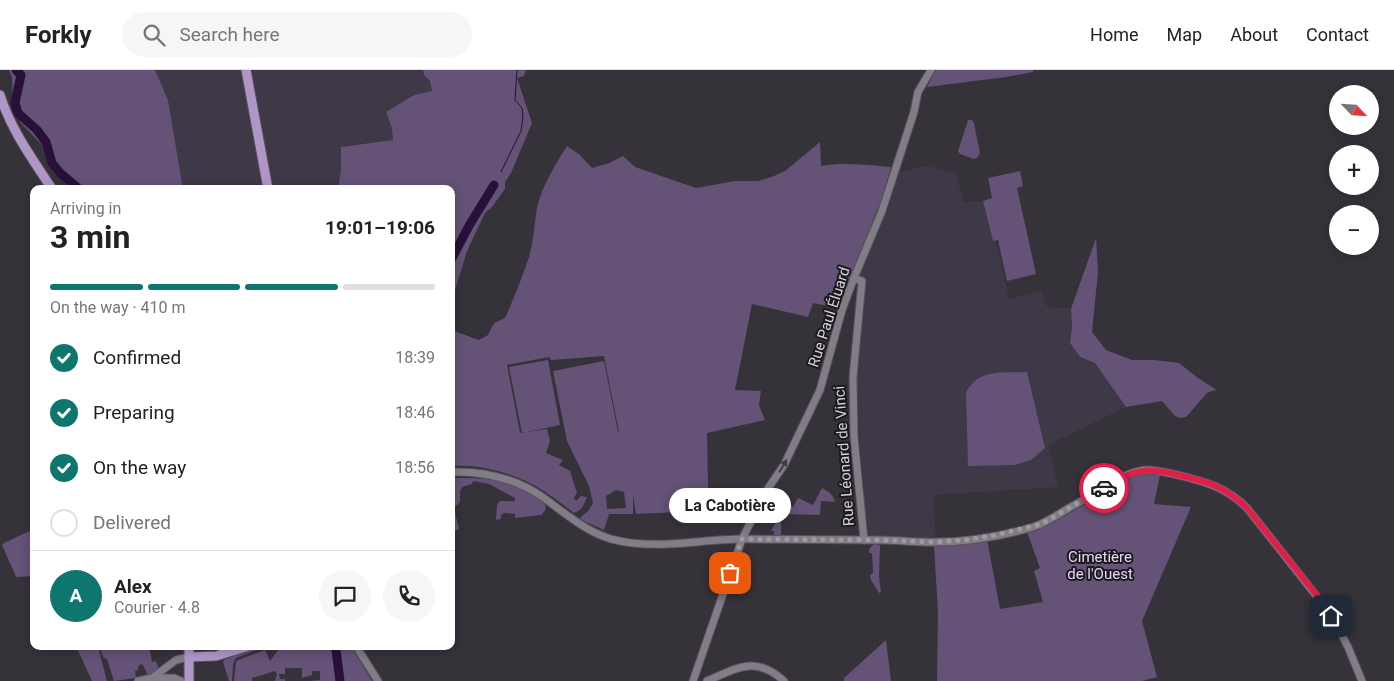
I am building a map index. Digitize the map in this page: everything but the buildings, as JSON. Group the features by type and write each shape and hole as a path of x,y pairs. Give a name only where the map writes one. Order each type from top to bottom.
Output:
{"main road":[{"path":"246,70 267,185"},
{"path":"0,95 17,135 49,185"},
{"path":"189,650 190,681"},
{"path":"189,657 216,656 236,650"}],"street":[{"name":"Rue Paul Éluard","path":"693,681 742,539 767,490 784,465 820,390 842,310 882,211 918,92 931,70"},
{"name":"Rue Léonard de Vinci","path":"854,278 862,281 853,377 854,436 864,540"},
{"path":"455,472 483,474 518,483 543,498 583,527 597,534 619,540 661,544 742,539 936,542 965,540 1032,527 1049,520 1121,477 1133,472 1146,470 1160,471 1207,482 1224,489 1247,508 1323,603 1343,639 1362,681"},
{"path":"359,650 378,681"},
{"path":"152,678 176,660 189,657"},
{"path":"707,681 738,667 750,665 769,669 784,681"},
{"path":"167,668 167,675 181,681"},
{"path":"138,681 152,678 174,678"}],"shaded area":[{"path":"155,70 423,70 424,75 430,81 432,91 414,95 386,112 394,140 341,147 339,185 182,185 168,100"},
{"path":"927,166 955,173 964,202 983,201 993,241 998,249 1009,299 1041,291 1045,304 1048,307 1071,309 1072,327 1070,343 1080,357 1095,363 1126,407 1048,445 1058,487 933,495 936,539 920,538 908,541 875,540 863,531 860,507 864,492 856,382 862,282 854,278 887,212 899,172"}],"green space":[{"path":"9,70 155,70 168,100 182,185 67,185 53,172 42,145 21,123 13,108 12,78"},
{"path":"423,70 526,70 524,76 517,78 532,123 511,173 505,182 505,189 492,207 485,213 467,251 455,290 455,185 339,185 341,147 393,140 392,128 386,112 414,95 432,91 430,81 424,75"},
{"path":"936,70 1033,70 1033,72 927,87"},
{"path":"968,120 972,120 974,123 980,153 974,159 960,154 958,151"},
{"path":"820,142 821,166 847,164 891,167 881,201 838,308 813,303 808,317 752,304 735,390 761,391 759,405 765,420 707,433 708,487 712,491 711,497 679,499 679,512 636,514 633,495 633,514 609,514 604,530 579,519 589,510 593,503 589,486 567,441 553,371 604,361 619,432 604,356 551,360 549,357 507,365 520,433 547,429 550,441 546,453 563,460 559,465 570,471 577,493 574,498 576,501 581,496 587,497 584,505 579,510 574,513 539,488 508,474 474,466 455,466 455,331 479,340 488,335 494,323 505,318 529,257 537,208 542,192 567,146 580,155 592,168 623,156 635,167 696,188 735,181 759,181 785,171","holes":["616,490 624,492 626,508 607,509 606,496"]},
{"path":"1020,171 1023,186 1017,188 1036,274 1007,281 998,240 993,241 983,201 992,198 988,178"},
{"path":"1096,238 1098,272 1092,332 1106,350 1132,360 1179,363 1217,390 1208,392 1186,417 1175,416 1162,401 1126,407 1095,363 1080,357 1070,343 1072,327 1071,309"},
{"path":"548,360 560,425 522,433 509,367"},
{"path":"1000,372 1027,372 1045,448 1031,460 1015,465 968,466 966,393 971,385 977,379"},
{"name":"Cimetière de l'Ouest","path":"1143,474 1160,475 1154,504 1191,507 1142,621 1157,677 1142,681 937,681 938,613 934,545 987,539 1000,609 1043,602 1034,571 1040,568 1027,532 1052,523 1091,500 1097,500 1097,496 1127,479"},
{"path":"455,478 490,479 506,483 537,498 545,505 545,510 541,515 515,518 515,514 504,513 501,515 501,519 496,520 497,505 500,501 515,501 515,498 489,484 473,481 472,484 462,487 460,502 455,507"},
{"path":"822,488 833,497 835,502 821,501 820,515 785,514 781,521 781,535 774,535 774,531 771,531 787,503 793,507 798,498 813,505"},
{"path":"455,512 459,529 455,531"},
{"path":"30,531 30,576 16,577 2,545"},
{"path":"874,544 880,545 879,577 881,592 879,593 870,575 873,573 872,553 869,553 869,549"},
{"path":"886,640 891,681 844,681 844,678"},
{"path":"78,650 101,650 99,651 107,681 92,681"},
{"path":"101,650 150,650 152,662 156,661 159,669 148,676 143,665 140,664 138,670 135,671 136,678 114,681 107,659 103,657"},
{"path":"246,650 256,650 236,658 233,664 232,681 229,681 223,662 226,657"},
{"path":"265,650 270,661 278,650 353,650 372,681 309,681 320,680 320,671 312,671 312,675 302,678 302,668 285,668 285,674 279,674 280,679 285,679 285,681 275,681 277,674 275,671 252,678 252,681 234,681 236,662 238,660"}],"waterway":[{"path":"16,70 21,75 15,103 18,113 37,130 46,142 52,163 74,185"},
{"path":"501,172 521,131 522,108 515,100 517,70"},
{"path":"455,252 494,185"},
{"path":"336,650 340,681"}],"way so far":[{"path":"730,573 742,539 936,542 965,540 1041,524 1104,488"}],"place":[{"name":"La Cabotière","path":"730,573"}],"route":[{"path":"1104,488 1121,477 1133,472 1146,470 1160,471 1207,482 1224,489 1247,508 1323,603 1331,616"}]}
